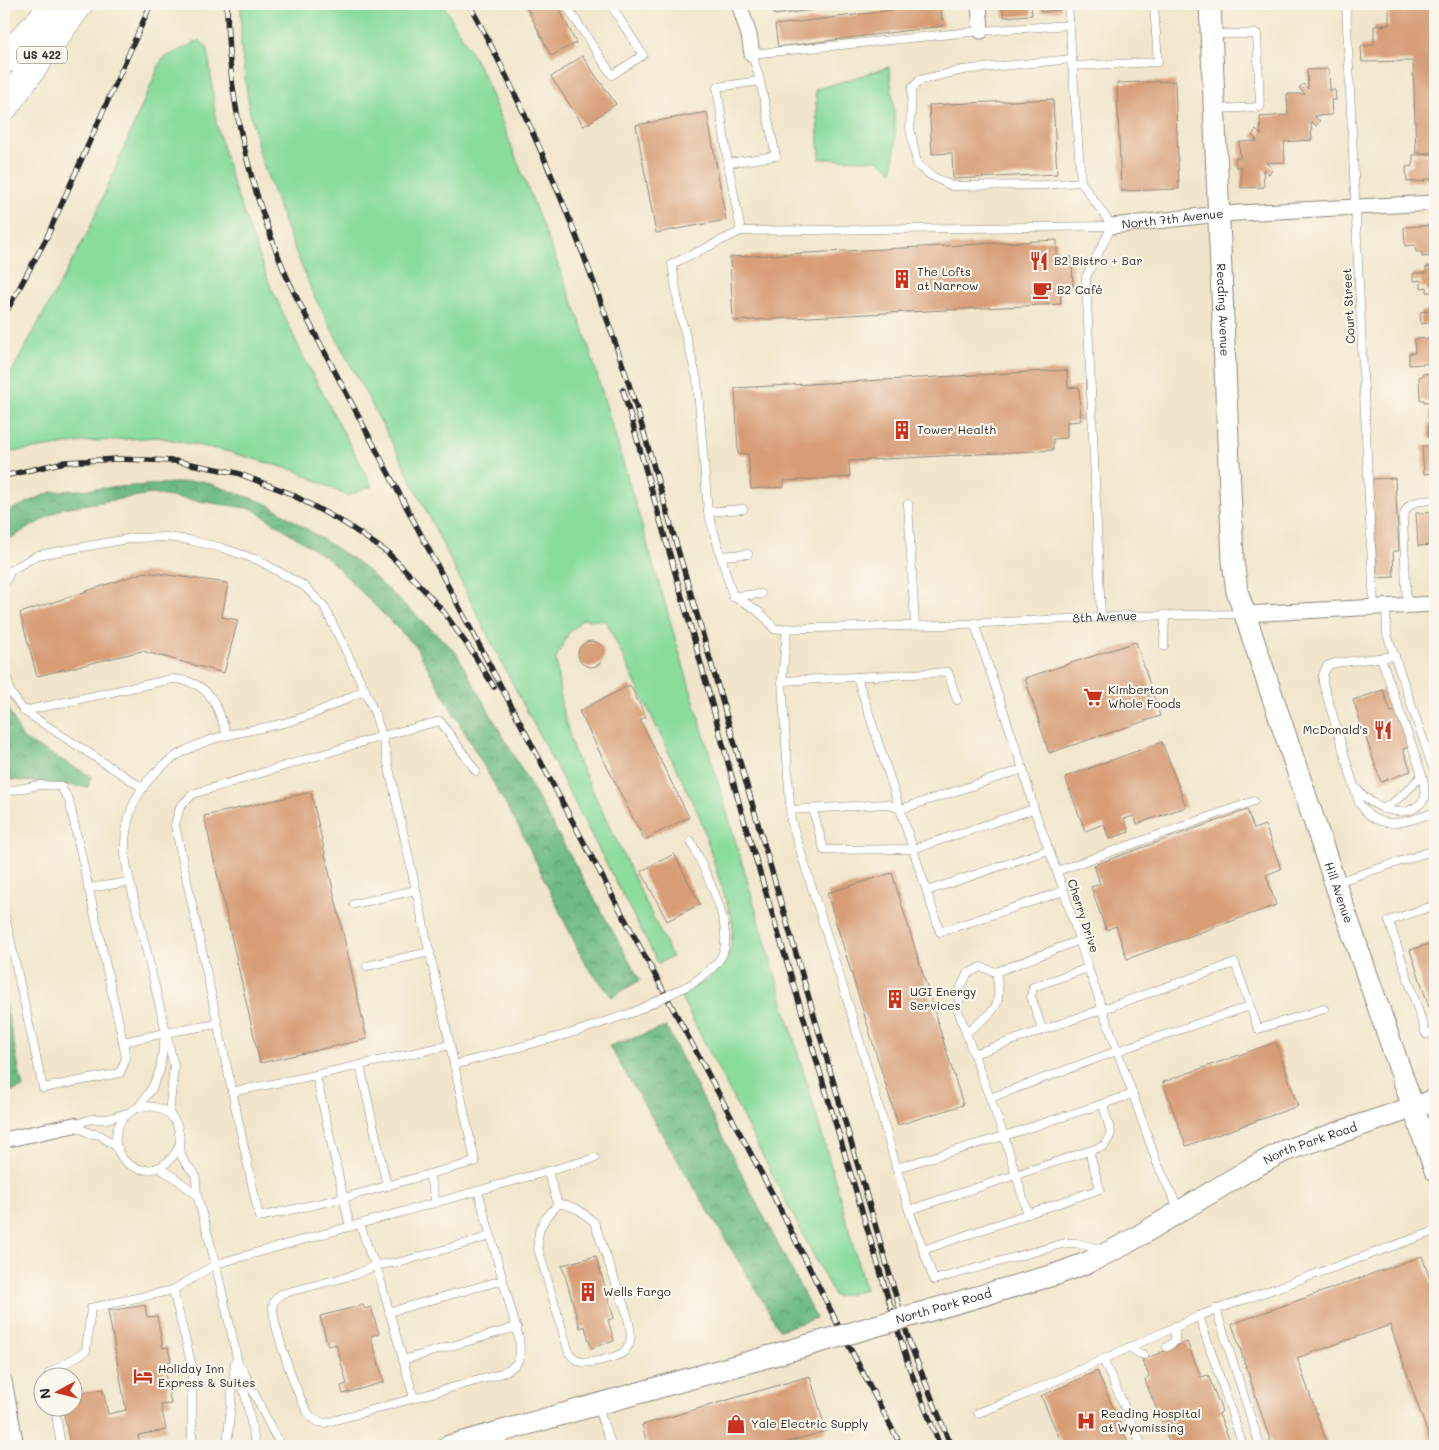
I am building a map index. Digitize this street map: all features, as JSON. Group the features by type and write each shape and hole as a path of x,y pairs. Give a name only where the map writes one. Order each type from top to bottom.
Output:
{"highway":[{"path":"4,60 56,4"},
{"name":"US 422","path":"4,78 56,4"},
{"name":"US 422","path":"4,107 79,4"}],"street":[{"path":"739,4 750,35 752,54"},
{"path":"978,4 980,31"},
{"name":"Reading Avenue","path":"1210,4 1233,561 1237,591 1245,614"},
{"name":"North 7th Avenue","path":"1112,226 1219,214 1435,203"},
{"name":"8th Avenue","path":"1245,614 1435,604"},
{"name":"Hill Avenue","path":"1245,614 1435,1170"},
{"name":"North Park Road","path":"449,1446 1057,1274 1089,1262 1142,1234 1250,1169 1284,1151 1435,1100"},
{"path":"4,1140 74,1125"},
{"path":"4,1381 16,1446"}],"lane":[{"path":"565,4 612,75 643,55 610,4"},
{"path":"1068,4 1070,25 1072,63 1081,182 1044,185 952,186 930,175 917,164 910,128 912,88 920,80 962,70 1072,63 1158,62 1154,6"},
{"name":"Court Street","path":"1346,4 1355,208 1380,607 1387,634 1435,774"},
{"path":"728,163 776,156 760,80 752,54 980,31 1070,25"},
{"path":"1211,34 1257,34 1259,80 1260,107 1214,109"},
{"path":"741,231 728,163 718,87 760,80"},
{"name":"North 7th Avenue","path":"1081,182 1112,226"},
{"path":"761,594 733,597 708,512 697,379 680,314 672,264 741,231 1112,226 1086,277 1101,617"},
{"path":"1407,606 1404,511 1409,505 1418,501 1435,500"},
{"path":"908,504 915,626"},
{"path":"708,512 743,509"},
{"path":"4,585 11,570 38,555 123,540 166,537 189,540 222,548 258,560 304,586 324,606 376,714 382,736 430,952 475,1162 344,1198 259,1216 175,824 180,807 193,794 382,736 440,721 476,771"},
{"path":"721,556 748,554"},
{"name":"8th Avenue","path":"733,597 746,602 766,617 774,629 915,626 1101,617 1245,614"},
{"path":"1164,646 1165,615"},
{"name":"Cherry Drive","path":"974,623 1023,768 1034,810 1064,891 1088,968 1156,1163 1180,1211"},
{"path":"787,628 782,682 791,821 850,1008 909,1210 934,1280 1065,1243 1076,1243 1109,1251"},
{"path":"1395,656 1335,662 1326,666 1323,683 1358,803 1370,815 1382,821 1394,823 1406,822 1435,812"},
{"path":"1353,784 1364,798 1383,809 1408,811 1422,803 1425,798 1426,792 1422,775 1381,658"},
{"path":"4,661 10,692 24,711 143,788"},
{"path":"782,682 948,672 957,700"},
{"path":"857,677 940,932 1064,891"},
{"path":"24,711 172,679 184,680 210,694 228,735"},
{"path":"169,1114 174,1066 130,882 125,853 126,829 132,808 154,772 168,760 185,751 228,735 293,721 365,690"},
{"path":"790,810 887,804 901,809 1023,768"},
{"path":"1383,809 1406,792 1422,775"},
{"path":"4,792 39,785 60,786 69,800 126,1058 120,1073 43,1088 4,911"},
{"path":"1057,871 1254,801"},
{"path":"813,810 824,850 913,849 1034,810"},
{"path":"454,1065 575,1032 634,1012 693,983 709,971 721,956 725,943 724,927 717,901 691,841"},
{"path":"928,891 1048,850"},
{"path":"1335,882 1435,850"},
{"path":"88,888 130,882"},
{"path":"354,904 416,890"},
{"path":"1435,905 1389,921 1426,1034 1435,1032"},
{"path":"1028,1214 1004,1136 958,1010 960,989 967,974 982,968 996,972 1080,940"},
{"path":"367,966 430,952"},
{"path":"974,1054 1235,963 1258,1029 1324,1009"},
{"path":"1042,1029 1031,996 1033,987 1088,968"},
{"path":"966,1033 993,1010 1000,999 996,972"},
{"path":"990,1098 1117,1051 1250,1006"},
{"path":"123,1042 217,1024"},
{"path":"138,1108 152,1088 160,1070 165,1033"},
{"path":"232,1092 450,1045"},
{"path":"360,1065 387,1186"},
{"path":"316,1075 350,1227"},
{"path":"896,1168 1004,1136 1133,1094"},
{"path":"909,1210 1104,1146 1111,1134 1103,1104"},
{"path":"74,1125 91,1119 107,1119 149,1106 160,1108 169,1114 176,1123 180,1133 182,1158 195,1176 197,1195 216,1264 256,1446"},
{"path":"130,1112 122,1119 116,1138 122,1158 130,1165 139,1169 159,1168 172,1159 180,1144"},
{"path":"74,1125 88,1133 100,1135 118,1148"},
{"path":"923,1250 1100,1189 1089,1151"},
{"path":"57,1368 86,1350 91,1308 173,1290 216,1264 595,1158"},
{"path":"159,1168 197,1195"},
{"path":"548,1172 558,1204"},
{"path":"429,1174 436,1203"},
{"path":"478,1191 491,1236 503,1280 517,1327 521,1354 519,1363 510,1370 497,1375 325,1424 316,1421 310,1416 295,1385 278,1334 272,1304 276,1297 281,1294 354,1275 376,1265 400,1262 491,1236"},
{"path":"558,1204 567,1205 578,1210 594,1222 627,1314 631,1340 628,1347 624,1352 597,1362 582,1362 575,1359 569,1353 538,1248 538,1230 543,1221 558,1204"},
{"path":"360,1224 370,1254 376,1265 414,1398"},
{"path":"978,1414 1216,1309 1435,1231"},
{"path":"389,1312 503,1280"},
{"path":"173,1290 192,1366 192,1446"},
{"path":"1216,1309 1260,1446"},
{"path":"1199,1316 1243,1446"},
{"path":"1167,1347 1175,1341 1177,1335 1176,1326"},
{"path":"403,1360 517,1327"},
{"path":"1130,1347 1144,1355"},
{"path":"227,1446 236,1355"},
{"path":"236,1355 272,1430 282,1446"},
{"path":"1103,1359 1142,1446"},
{"path":"596,1404 612,1446"},
{"path":"57,1418 61,1446"}],"green space":[{"path":"241,4 443,4 483,74 584,331 777,981 865,1290 835,1297 679,993 706,981 727,961 733,923 700,818 606,621 583,619 568,634 556,658 561,704 574,752 672,957 658,963 492,644 399,456 313,294 285,225 260,155 249,108 241,48"},
{"path":"200,40 208,49 216,123 232,181 269,283 303,356 372,486 347,496 297,471 225,451 158,437 82,442 4,453 4,386 88,232 162,59"},
{"path":"889,67 895,132 892,171 879,160 820,159 815,90"},
{"path":"202,481 268,504 359,563 455,651 640,980 612,997 585,964 523,835 416,647 330,560 253,509 151,494 63,508 4,542 4,513 51,492"},
{"path":"4,701 23,739 91,776 88,787 4,779"},
{"path":"4,995 23,1088 4,1093"},
{"path":"666,1027 816,1318 780,1330 609,1046"}],"building":[{"path":"525,4 557,4 576,43 551,56"},
{"path":"773,4 849,4 849,5 774,15"},
{"path":"940,4 943,26 778,47 775,25"},
{"path":"1002,4 1031,4 1032,15 1004,17"},
{"path":"1040,4 1060,4 1061,10 1041,12"},
{"path":"1389,4 1435,4 1435,152 1416,153 1413,61 1362,62 1361,46 1374,45 1374,26 1389,25"},
{"path":"582,56 616,104 584,126 551,77"},
{"path":"1329,69 1330,90 1335,90 1336,100 1331,100 1332,115 1314,116 1320,121 1316,126 1311,121 1312,140 1284,142 1285,162 1266,163 1273,169 1269,174 1263,169 1264,187 1241,188 1241,167 1236,167 1235,158 1240,158 1239,142 1257,141 1252,135 1256,130 1261,135 1260,117 1288,115 1287,94 1305,94 1299,88 1303,84 1308,89 1307,70"},
{"path":"1175,81 1179,189 1121,191 1117,83"},
{"path":"1053,99 1057,174 953,179 952,153 932,154 929,105"},
{"path":"707,112 726,220 656,233 636,125"},
{"path":"1435,154 1435,179 1407,182 1406,167 1413,166 1413,155"},
{"path":"1435,225 1435,256 1422,257 1422,252 1416,252 1415,245 1405,246 1404,227"},
{"name":"The Lofts at Narrow","path":"1057,240 1057,258 1072,257 1073,286 1060,287 1061,304 733,321 730,257"},
{"path":"1426,267 1435,267 1435,292 1427,292 1427,287 1421,288 1421,280 1413,281 1413,273 1426,273"},
{"path":"1435,310 1435,322 1421,324 1420,312"},
{"path":"1435,338 1435,363 1409,365 1409,353 1415,353 1414,339"},
{"name":"Tower Health","path":"1067,370 1068,388 1079,387 1081,421 1067,422 1067,438 1053,439 1053,450 849,461 850,477 784,481 784,487 751,489 748,454 738,454 735,388"},
{"path":"1435,373 1435,401 1424,402 1424,400 1420,400 1419,377 1422,374"},
{"path":"1435,409 1435,421 1430,421 1429,410"},
{"path":"1428,423 1435,423 1435,438 1428,438"},
{"path":"1435,445 1435,473 1424,474 1422,446"},
{"path":"1395,478 1399,551 1393,551 1394,577 1377,578 1372,479"},
{"path":"1435,512 1435,545 1418,546 1416,513"},
{"path":"145,572 228,583 222,617 238,620 224,673 142,651 37,676 20,613"},
{"path":"591,641 600,645 604,654 600,663 591,667 582,663 578,654 582,645"},
{"name":"Kimberton Whole Foods","path":"1136,642 1160,716 1049,753 1025,678"},
{"path":"630,685 646,717 640,720 689,817 644,840 579,711"},
{"name":"McDonald's","path":"1383,690 1391,712 1397,710 1410,747 1403,749 1411,771 1381,782 1353,700"},
{"path":"1162,742 1186,807 1137,824 1134,816 1124,819 1129,832 1109,839 1104,824 1085,831 1065,777"},
{"path":"311,792 367,1039 260,1063 204,816"},
{"path":"1247,810 1254,829 1265,825 1281,869 1266,875 1276,905 1127,959 1116,926 1106,930 1091,887 1100,884 1094,865"},
{"path":"674,854 700,904 667,921 641,871"},
{"name":"UGI Energy Services","path":"892,873 963,1105 898,1125 827,893"},
{"path":"1435,942 1435,1005 1429,1007 1410,950"},
{"path":"1276,1042 1298,1106 1186,1146 1163,1082"},
{"name":"Wells Fargo","path":"596,1256 614,1318 608,1320 614,1341 591,1348 585,1326 580,1328 562,1265"},
{"path":"1422,1256 1435,1294 1435,1446 1432,1446 1390,1325 1297,1358 1328,1446 1272,1446 1232,1324"},
{"name":"Holiday Inn Express & Suites","path":"145,1305 147,1317 157,1316 163,1348 168,1347 171,1361 163,1363 171,1404 161,1405 166,1430 138,1435 140,1446 70,1446 65,1418 82,1418 82,1392 103,1389 108,1414 126,1410 108,1311"},
{"path":"363,1305 365,1309 371,1307 379,1334 371,1336 384,1382 343,1394 341,1386 347,1384 336,1344 328,1346 320,1316"},
{"path":"1187,1342 1201,1377 1208,1375 1222,1411 1219,1414 1232,1446 1171,1446 1145,1380 1149,1376 1142,1360"},
{"name":"Reading Hospital at Wyomissing","path":"1097,1371 1130,1446 1063,1446 1041,1396"},
{"path":"810,1376 826,1431 773,1446 648,1446 642,1425"}],"railway":[{"path":"4,316 46,239 151,4"},
{"path":"227,4 228,37 235,103 249,168 269,232 288,281 552,783 773,1195 901,1446"},
{"path":"469,4 541,151 582,251 619,354 636,406 910,1344 951,1446"},
{"path":"623,390 741,810 909,1367 940,1446"},
{"path":"4,476 65,462 117,459 175,461 237,473 289,493 346,524 388,553 443,611 473,653 494,687"}],"place":[{"name":"B2 Bistro + Bar","path":"1039,261"},
{"name":"The Lofts at Narrow","path":"902,279"},
{"name":"B2 Café","path":"1042,290"},
{"name":"Tower Health","path":"902,430"},
{"name":"Kimberton Whole Foods","path":"1093,697"},
{"name":"McDonald's","path":"1383,730"},
{"name":"UGI Energy Services","path":"895,999"},
{"name":"Wells Fargo","path":"588,1292"},
{"name":"Holiday Inn Express & Suites","path":"143,1376"},
{"name":"Reading Hospital at Wyomissing","path":"1086,1421"},
{"name":"Yale Electric Supply","path":"736,1424"}]}
